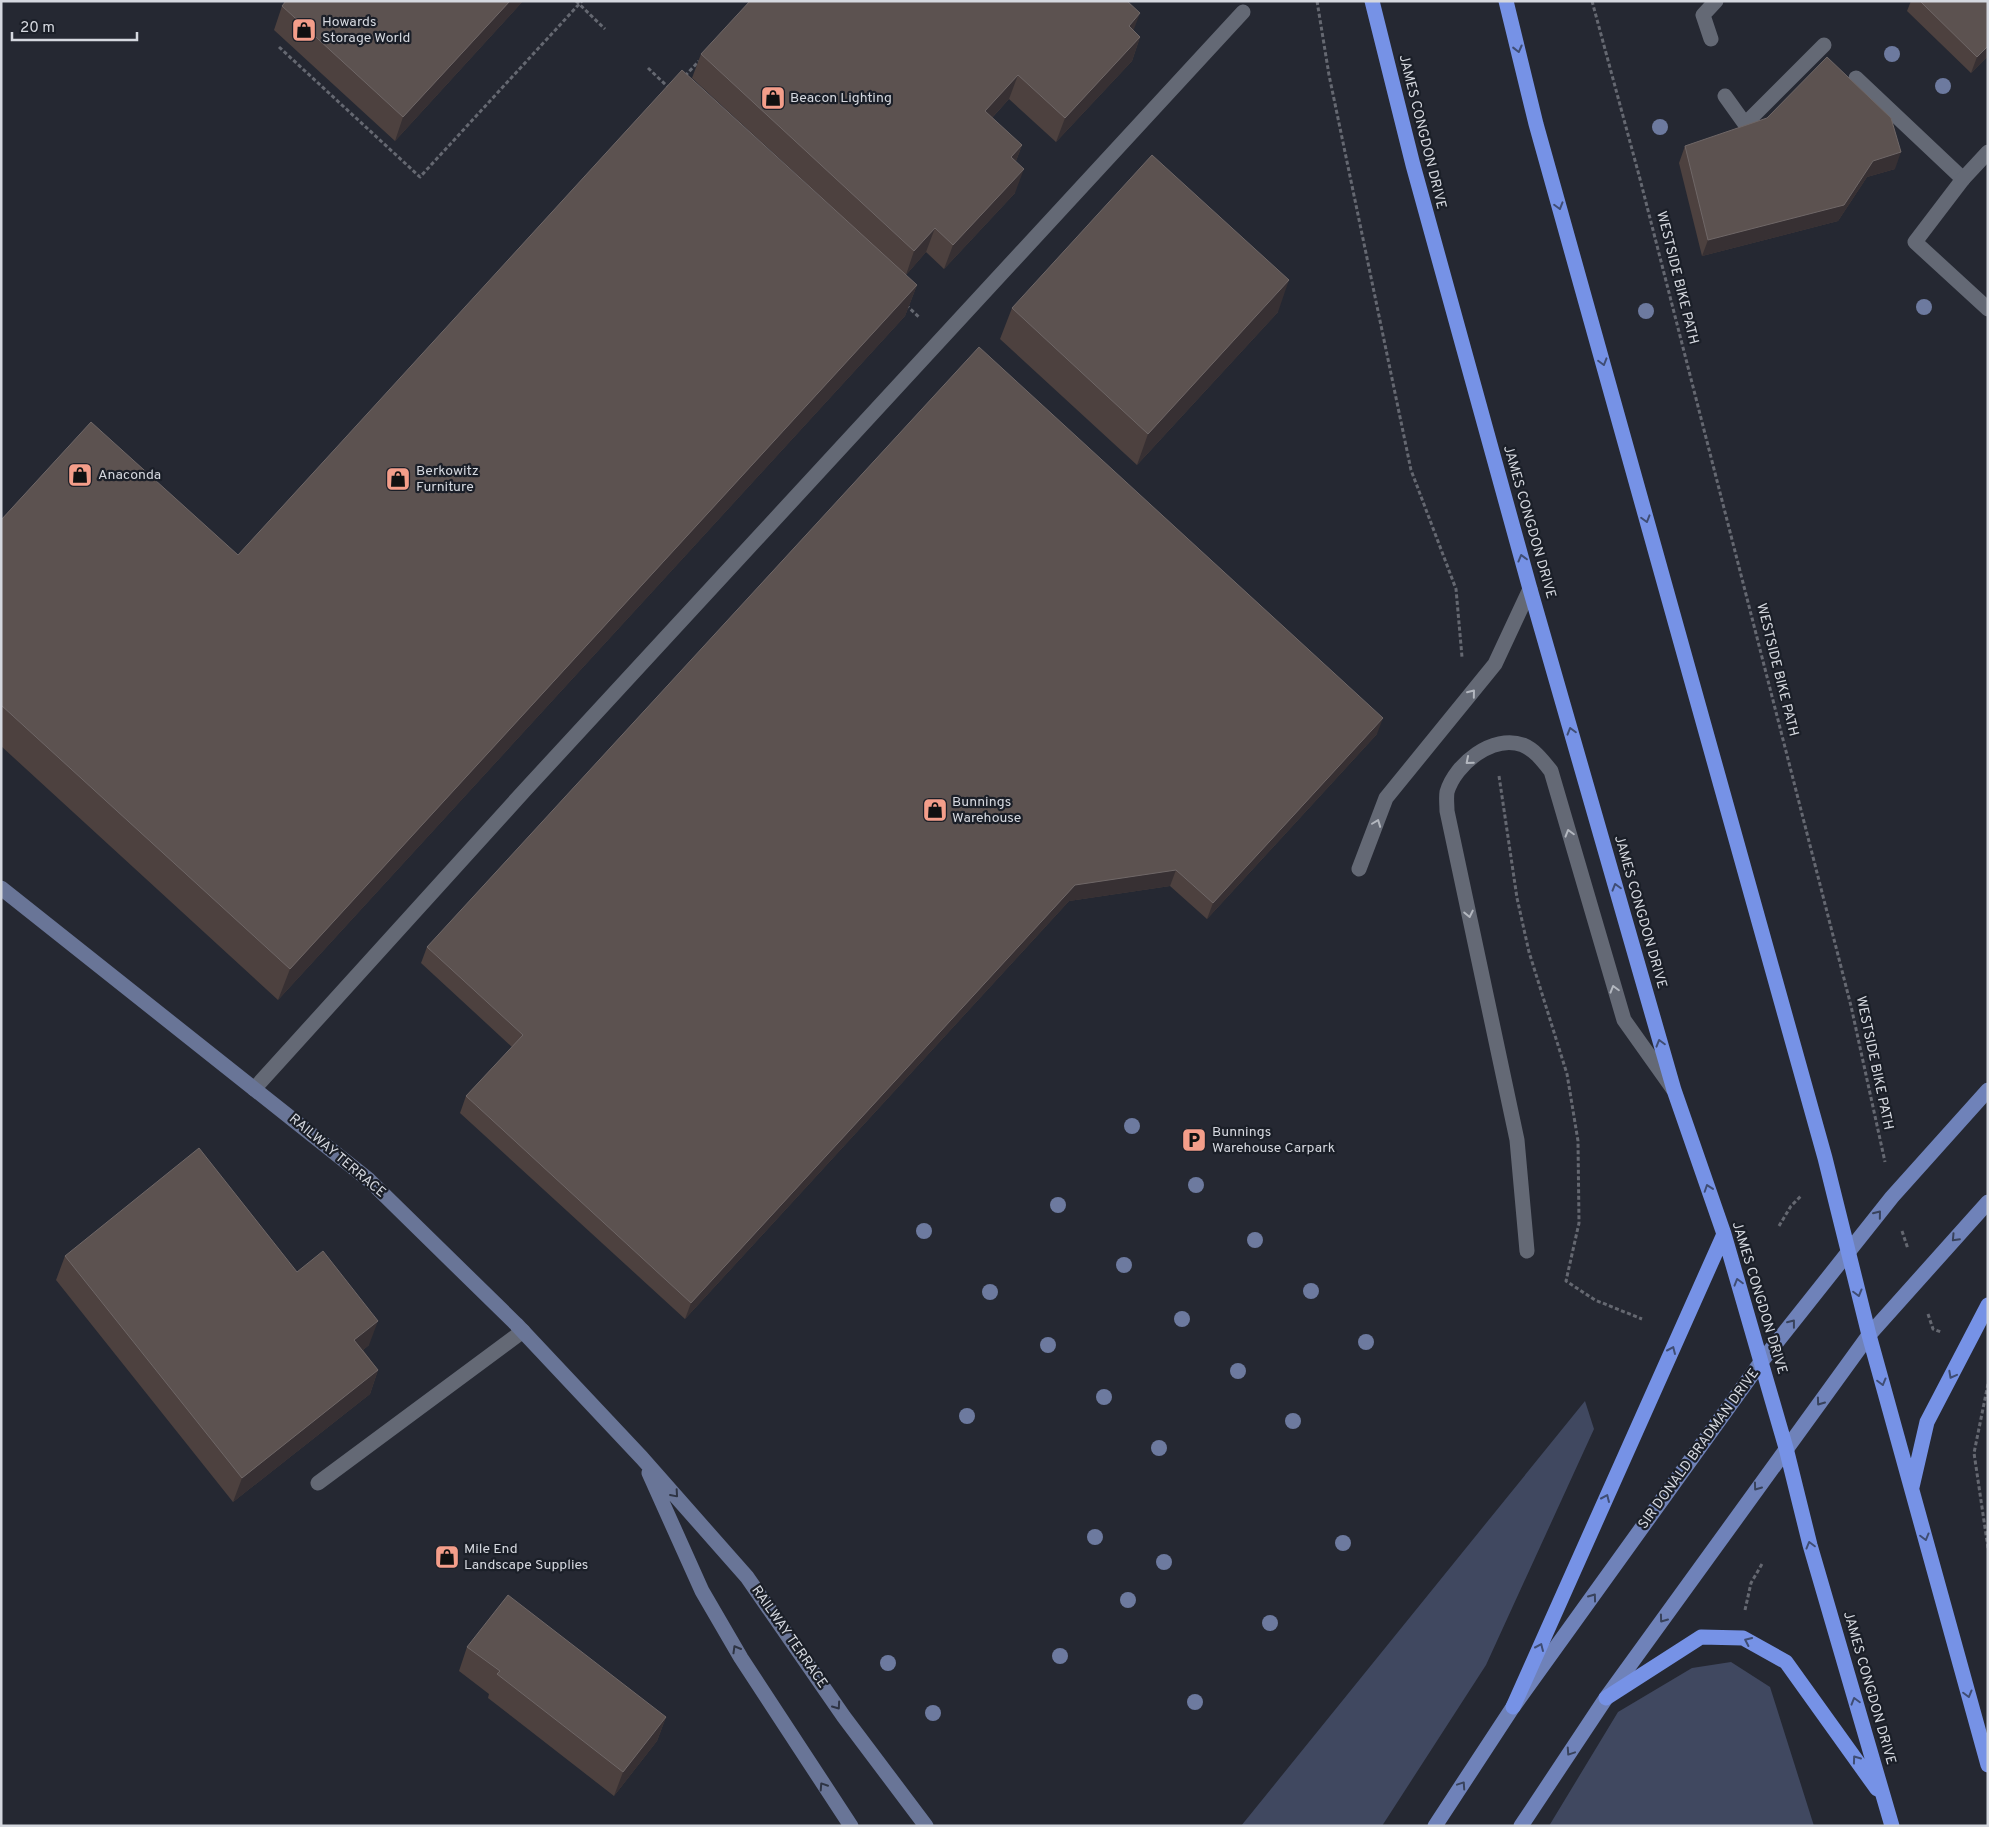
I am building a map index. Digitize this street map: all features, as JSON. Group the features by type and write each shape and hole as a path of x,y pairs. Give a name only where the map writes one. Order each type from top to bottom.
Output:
{"highway":[{"name":"JAMES CONGDON DRIVE","path":"1372,1 1413,165 1530,589 1674,1090 1724,1234 1762,1362 1810,1545 1892,1826"},
{"path":"1506,1 1536,124 1825,1158 1869,1335 1988,1765"},
{"path":"1513,1707 1724,1234"},
{"path":"1912,1490 1927,1422 1988,1305"},
{"path":"1606,1698 1701,1637 1743,1638 1786,1662 1884,1798"}],"main road":[{"name":"RAILWAY TERRACE","path":"1,888 369,1180 523,1331 642,1458 747,1577 844,1717 926,1826"},
{"name":"SIR DONALD BRADMAN DRIVE","path":"1435,1826 1513,1707 1762,1362 1892,1197 1988,1090"},
{"path":"1521,1826 1606,1698 1869,1335 1917,1279 1988,1202"},
{"name":"RAILWAY TERRACE","path":"642,1458 702,1591 741,1658 851,1826"}],"street":[{"path":"1711,39 1703,16 1716,1"},
{"path":"254,1089 532,783 1243,12"},
{"path":"1725,96 1745,124 1824,45"},
{"path":"1856,78 1963,179"},
{"path":"1988,152 1963,179 1915,242 1988,309"},
{"path":"1359,869 1386,798 1495,664 1530,589"},
{"path":"1527,1251 1517,1140 1447,811 1447,794 1454,777 1469,760 1488,748 1506,742 1523,745 1538,754 1551,771 1624,1020 1674,1090"},
{"path":"318,1483 523,1331"}],"path":[{"path":"1317,1 1329,75 1411,470 1456,588 1460,610 1463,665"},
{"name":"WESTSIDE BIKE PATH","path":"1592,1 1640,179 1848,997 1892,1197 1933,1329 1948,1336"},
{"path":"279,47 420,177 579,2 605,29"},
{"path":"679,84 704,56"},
{"path":"648,68 672,90"},
{"path":"898,298 942,338"},
{"path":"1498,768 1517,898 1528,952 1567,1074 1578,1140 1579,1223 1566,1281 1595,1300 1642,1319"},
{"path":"1780,1226 1791,1206 1802,1195"},
{"path":"1988,1384 1974,1453 1988,1548"},
{"path":"1745,1610 1751,1583 1762,1564"}],"shaded area":[{"path":"1585,1401 1594,1429 1486,1665 1382,1826 1241,1826"},
{"path":"1731,1662 1770,1687 1814,1826 1549,1826 1618,1712 1692,1668"}],"building":[{"path":"286,1 510,1 403,117 282,6"},
{"path":"750,1 1127,1 1140,13 1129,26 1140,37 1065,118 1018,75 985,111 1022,145 1011,157 1024,169 953,245 935,228 914,251 701,54"},
{"path":"1920,1 1988,1 1988,46 1977,57"},
{"path":"1827,57 1891,118 1901,152 1873,161 1844,205 1708,240 1685,146 1767,118"},
{"path":"682,70 917,285 290,969 1,705 1,520 91,422 238,555"},
{"path":"1152,155 1289,280 1148,434 1012,308"},
{"name":"Bunnings Warehouse","path":"979,347 1383,718 1213,903 1176,870 1075,885 691,1303 466,1096 523,1035 427,947"},
{"path":"199,1148 297,1272 323,1251 378,1321 354,1340 378,1370 242,1478 65,1256"},
{"path":"508,1595 666,1717 623,1772 497,1674 500,1671 467,1647"}],"place":[{"name":"Howards Storage World","path":"304,30"},
{"name":"Beacon Lighting","path":"773,98"},
{"name":"Anaconda","path":"80,475"},
{"name":"Berkowitz Furniture","path":"398,479"},
{"name":"Bunnings Warehouse","path":"935,810"},
{"name":"Bunnings Warehouse Carpark","path":"1194,1140"},
{"name":"Mile End Landscape Supplies","path":"447,1557"}]}
